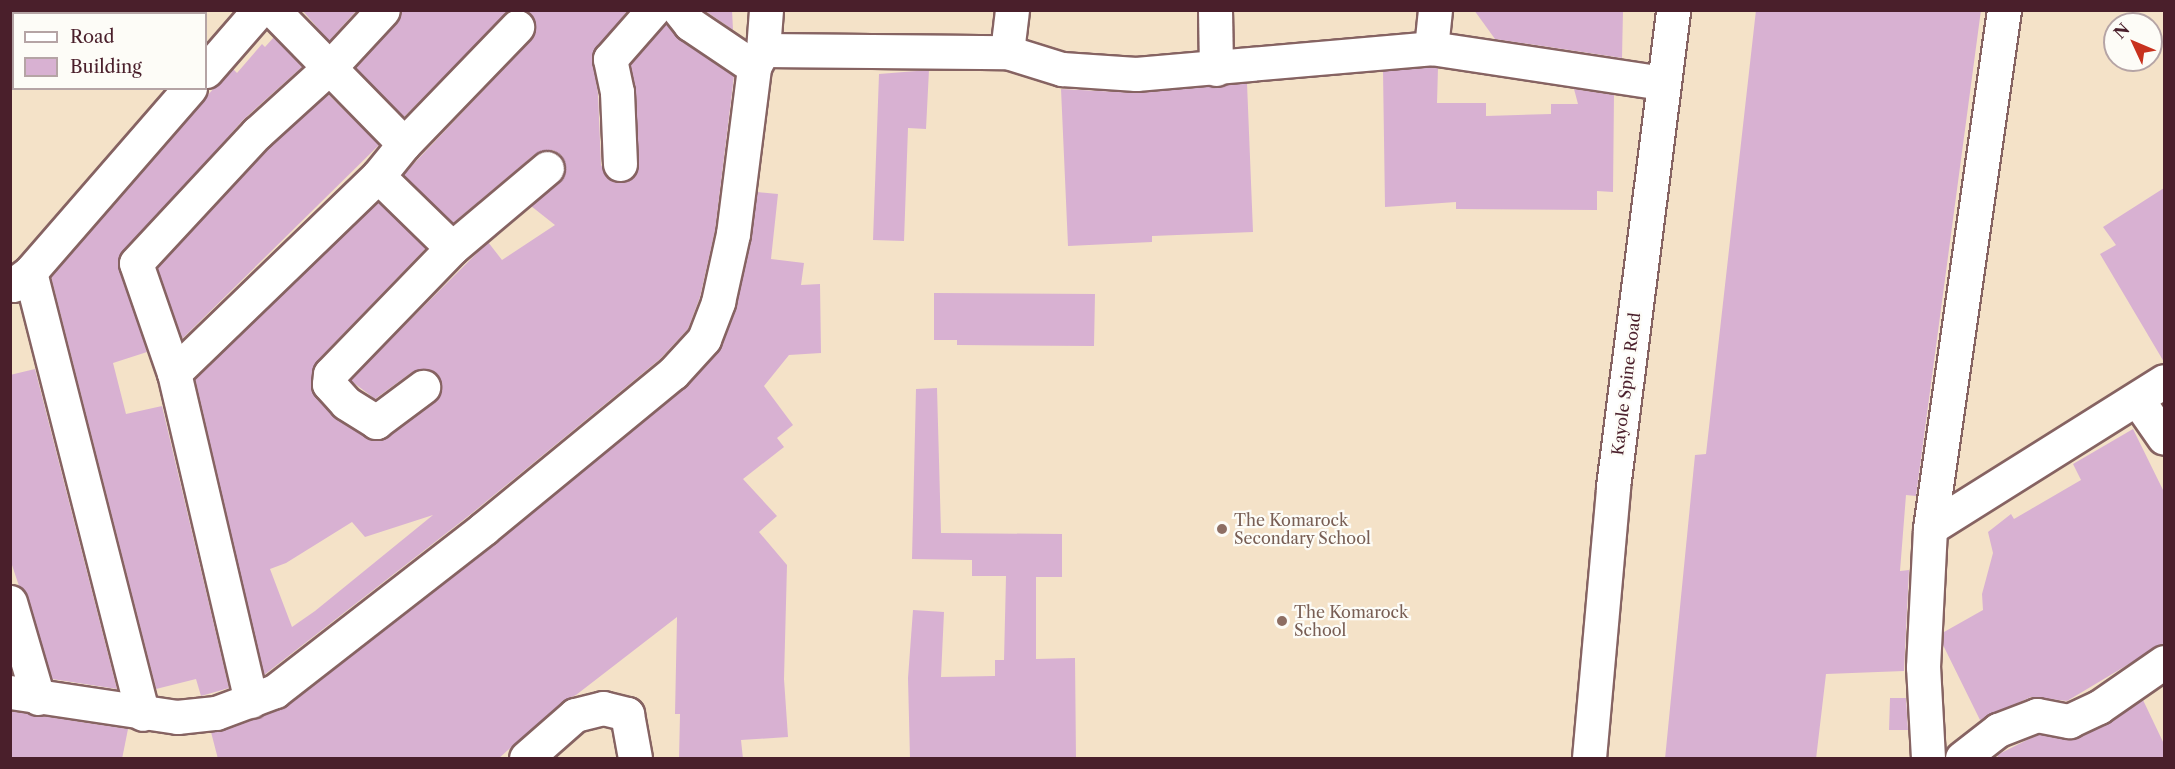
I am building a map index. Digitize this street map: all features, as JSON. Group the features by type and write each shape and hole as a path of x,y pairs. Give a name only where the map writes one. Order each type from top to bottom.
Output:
{"street":[{"path":"207,70 259,10"},
{"path":"273,10 331,66 404,144"},
{"path":"251,701 174,373 136,263 256,133 331,66 383,10"},
{"path":"620,164 617,92 610,58 653,10"},
{"path":"679,10 690,24 759,58 1007,52 1062,69 1136,74 1216,69 1431,48 1663,83"},
{"path":"10,602 24,695 143,714 177,717 216,713 275,691 483,530 673,373 704,339 718,302 733,234 766,10"},
{"path":"1007,52 1012,10"},
{"path":"1215,10 1216,69"},
{"path":"1431,48 1435,10"},
{"name":"Kayole Spine Road","path":"1589,759 1613,487 1673,10"},
{"path":"1928,759 1923,667 1930,528 2004,10"},
{"path":"174,373 378,176 404,144 517,27"},
{"path":"143,714 20,280 188,90"},
{"path":"423,387 376,422 346,403 328,384 330,374 452,248 547,168"},
{"path":"378,176 452,248"},
{"path":"1930,528 2164,381"},
{"path":"2137,399 2164,438"},
{"path":"1962,759 1998,730 2037,715 2069,721 2099,707 2164,662"},
{"path":"526,759 575,715 603,708 627,714 635,759"}],"building":[{"path":"302,10 357,10 329,41"},
{"path":"401,10 509,10 404,117 355,67 397,23"},
{"path":"525,10 628,10 592,55 598,94 601,165 612,181 630,180 637,172 636,91 630,64 666,24 680,40 734,76 715,231 700,297 688,329 660,359 471,514 264,675 195,379 378,202 426,248 317,361 311,389 336,419 376,441 387,437 435,402 441,384 430,370 412,372 375,399 350,380 488,242 502,260 555,225 531,206 564,175 562,156 553,150 535,154 453,223 403,175 531,40 535,22","holes":["433,515 292,627 270,569 286,563 352,522 365,537"]},
{"path":"704,10 732,10 733,30"},
{"path":"1474,10 1623,10 1622,58 1495,39"},
{"path":"1756,10 1981,10 1916,496 1906,495 1900,571 1909,570 1904,671 1826,674 1816,759 1665,759 1695,455 1706,454"},
{"path":"274,37 302,67 243,120 118,260 147,352 113,363 126,414 162,406 229,688 201,696 196,679 156,689 51,277 214,88 233,69 237,73 262,44 265,47"},
{"path":"1438,68 1437,103 1486,103 1486,116 1551,114 1551,104 1578,104 1574,89 1614,95 1613,192 1597,191 1597,210 1456,209 1456,202 1385,207 1383,71"},
{"path":"929,70 926,129 908,128 904,241 873,240 879,74"},
{"path":"1247,83 1253,232 1152,236 1152,242 1068,246 1061,89 1138,93"},
{"path":"328,94 379,145 182,339 157,268 270,146"},
{"path":"2164,188 2164,362 2100,254 2116,245 2103,227"},
{"path":"757,192 778,194 771,259 804,263 801,285 820,284 821,353 789,355 764,386 793,425 777,438 784,447 743,479 777,516 759,532 787,565 784,679 788,737 741,740 743,759 679,759 680,714 675,714 677,617 576,695 563,701 498,759 218,759 211,732 287,706 495,544 687,386 718,351 736,309"},
{"path":"934,293 1095,294 1094,346 957,345 957,340 934,340"},
{"path":"35,369 117,689 52,679 28,597 19,586 10,559 10,375"},
{"path":"937,388 941,533 1062,534 1062,577 1036,577 1036,659 1075,658 1076,759 910,759 908,678 913,610 944,612 941,677 995,676 995,660 1004,660 1006,576 972,576 972,560 912,559 916,389"},
{"path":"2133,429 2164,492 2164,643 2067,701 2031,697 1980,720 1943,645 1944,632 1983,610 1982,594 1993,553 1988,532 2011,514 2014,519 2081,480 2073,464"},
{"path":"1890,698 1906,698 1908,730 1889,730"},
{"path":"2143,700 2164,744 2164,759 1999,759 1997,755 2039,734 2077,738 2110,723"},
{"path":"10,711 128,729 122,759 10,759"}],"place":[{"name":"The Komarock Secondary School","path":"1222,529"},
{"name":"The Komarock School","path":"1282,621"}]}
